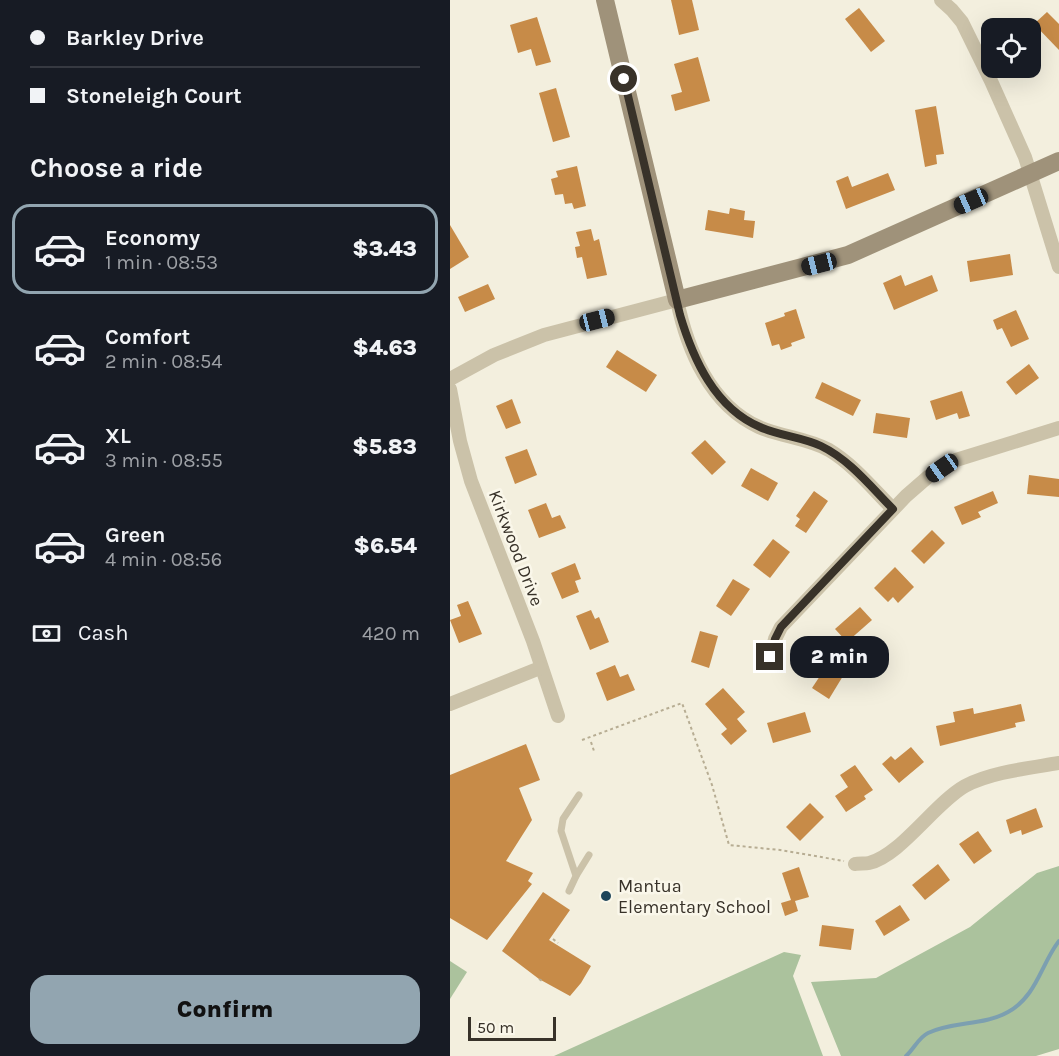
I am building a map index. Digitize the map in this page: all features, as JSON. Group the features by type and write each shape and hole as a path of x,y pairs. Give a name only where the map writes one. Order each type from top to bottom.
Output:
{"street":[{"path":"605,0 677,300 695,358 711,385 743,418 759,427 810,441 832,452 860,474 893,509"},
{"path":"941,0 962,22 977,50 1025,157 1059,267"},
{"path":"450,379 494,356 544,335 848,255 1059,162"},
{"name":"Kirkwood Drive","path":"450,389 460,441 471,481 533,641 540,668 558,716"},
{"path":"770,657 781,627 893,509 929,476 956,460 1059,428"},
{"path":"450,704 540,668"},
{"path":"855,864 869,863 892,850 951,796 966,786 992,776 1059,763"}],"lane":[{"path":"576,876 561,831 563,819 579,795"},
{"path":"569,891 589,855"}],"path":[{"path":"582,740 682,703 712,784 729,845 780,850 855,864"},
{"path":"591,742 594,751"},
{"path":"553,939 558,943"},
{"path":"539,979 544,982"}],"green space":[{"path":"1059,866 1059,1049 1036,1056 841,1056 811,982 876,978 970,927 1037,873"},
{"path":"784,952 801,955 793,976 823,1056 554,1056"},
{"path":"450,961 467,972 450,999"}],"building":[{"path":"671,0 692,0 699,30 679,35"},
{"path":"859,8 885,41 871,52 845,19"},
{"path":"1047,12 1059,24 1059,50 1041,31 1040,18"},
{"path":"537,17 551,62 536,66 531,49 518,53 510,25"},
{"path":"698,57 710,101 675,111 671,95 682,92 674,64"},
{"path":"556,88 570,137 553,142 539,93"},
{"path":"936,106 944,154 936,155 937,164 925,167 915,110"},
{"path":"577,166 586,206 574,209 572,203 565,204 563,194 555,195 551,179 558,177 556,171"},
{"path":"888,173 895,190 846,209 836,181 848,176 852,187"},
{"path":"730,208 745,211 744,220 755,221 753,238 705,230 708,210 729,214"},
{"path":"450,225 469,257 450,269"},
{"path":"591,229 594,241 599,239 607,275 587,279 582,257 577,258 575,247 580,246 576,232"},
{"path":"1010,254 1013,275 970,282 967,261"},
{"path":"901,275 905,286 932,275 938,291 894,310 883,283"},
{"path":"488,284 495,299 465,312 458,297"},
{"path":"796,309 805,338 781,350 779,344 772,346 765,323 785,316 784,313"},
{"path":"1016,310 1029,339 1011,347 1002,328 997,330 993,320"},
{"path":"617,350 657,375 646,392 606,367"},
{"path":"1029,364 1039,378 1016,395 1006,382"},
{"path":"822,382 861,400 853,416 815,398"},
{"path":"962,391 970,416 959,419 957,413 936,420 930,401"},
{"path":"512,399 521,423 506,429 496,406"},
{"path":"876,413 910,418 907,438 873,433"},
{"path":"705,440 726,462 712,475 691,453"},
{"path":"527,449 537,475 515,484 505,457"},
{"path":"751,468 778,483 768,501 741,486"},
{"path":"1029,475 1059,479 1059,497 1027,494"},
{"path":"814,491 828,501 806,533 795,526 800,519 796,516"},
{"path":"993,491 998,503 978,512 981,517 962,525 954,507"},
{"path":"546,503 552,518 560,515 566,528 539,538 528,510"},
{"path":"932,530 945,543 924,564 911,551"},
{"path":"773,539 790,552 770,578 753,565"},
{"path":"575,563 581,579 575,581 579,592 562,599 551,573"},
{"path":"895,567 914,587 898,603 893,597 888,602 874,588"},
{"path":"733,579 750,589 731,616 716,606"},
{"path":"468,601 482,634 459,643 450,620 461,616 457,605"},
{"path":"860,607 872,620 847,642 835,629"},
{"path":"591,610 595,619 599,617 609,642 590,650 576,616"},
{"path":"700,631 718,636 709,668 691,662"},
{"path":"830,661 846,671 829,699 812,688"},
{"path":"615,665 620,677 628,674 635,690 607,701 596,673"},
{"path":"723,688 745,712 737,719 747,731 731,745 721,734 727,729 705,704"},
{"path":"1021,704 1025,721 1015,723 1016,727 940,746 936,726 955,722 953,712 973,708 974,714"},
{"path":"805,712 811,732 773,743 767,723"},
{"path":"526,744 540,780 519,788 532,820 506,861 533,873 528,881 532,884 487,940 450,918 450,775"},
{"path":"911,747 924,762 899,783 882,764 891,756 895,760"},
{"path":"855,765 873,790 864,796 866,799 846,812 835,796 848,787 840,775"},
{"path":"810,803 824,817 800,841 786,827"},
{"path":"1036,808 1043,827 1022,835 1021,830 1010,834 1006,820"},
{"path":"978,831 992,851 974,864 959,844"},
{"path":"938,864 950,880 925,900 912,885"},
{"path":"799,867 809,897 795,901 798,911 785,916 781,903 791,900 782,873"},
{"path":"543,892 570,910 549,940 591,966 570,996 539,979 502,951"},
{"path":"900,905 910,920 884,936 875,921"},
{"path":"822,925 854,929 851,950 819,946"}],"waterway":[{"path":"906,1056 928,1033 938,1029 989,1020 1018,1005 1032,989 1059,941"}],"place":[{"name":"Mantua Elementary School","path":"606,896"}],"route":[{"path":"624,79 680,315 688,342 702,372 730,407 743,418 759,427 810,441 832,452 860,474 893,509 781,627 770,657"}]}
